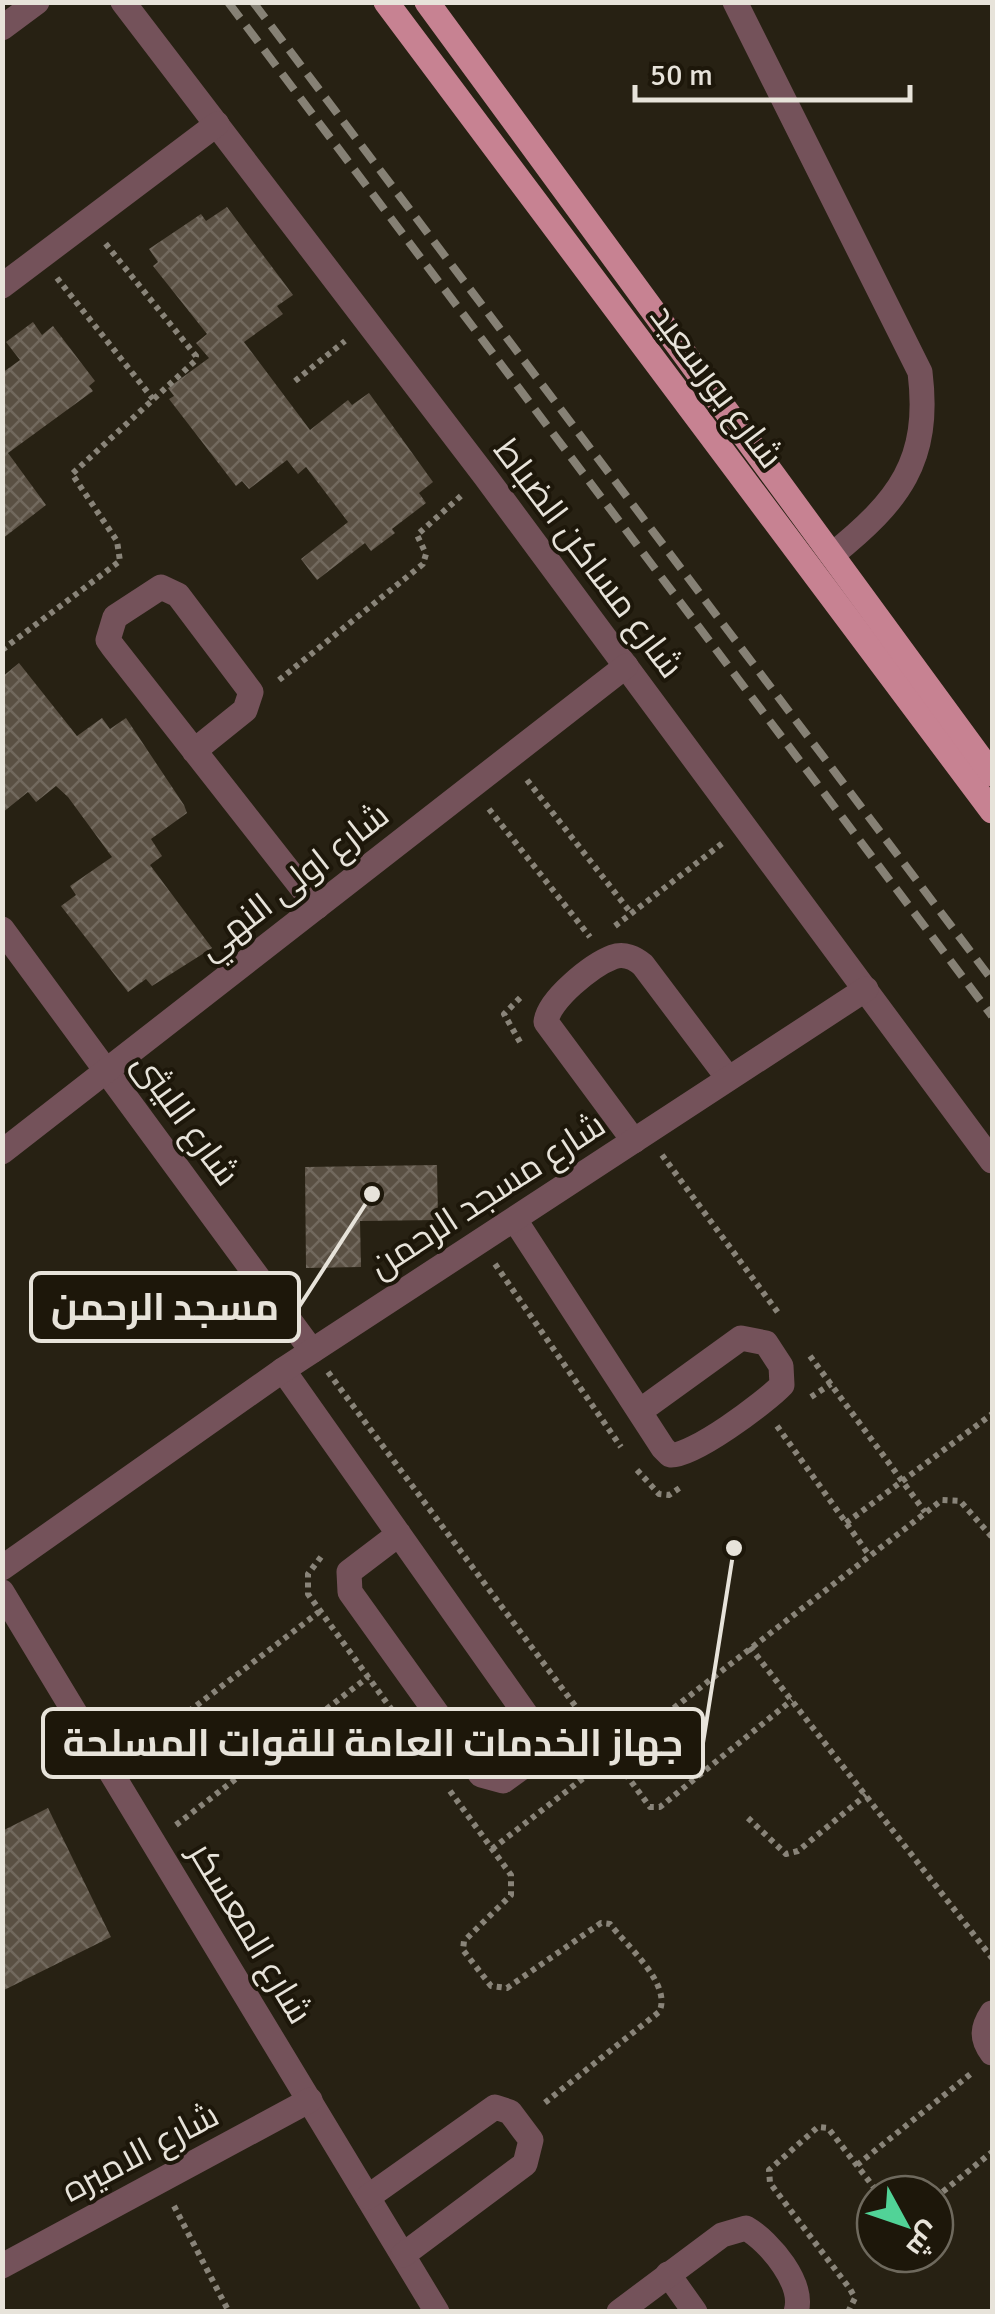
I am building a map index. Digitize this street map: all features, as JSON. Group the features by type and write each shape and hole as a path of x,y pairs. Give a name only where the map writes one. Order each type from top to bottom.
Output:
{"main road":[{"name":"شارع بورسعيد","path":"386,2 992,811"},
{"name":"شارع بورسعيد","path":"427,2 992,774"}],"street":[{"path":"2,28 38,2"},
{"name":"شارع مساكن الضباط","path":"123,2 485,476 992,1161"},
{"path":"735,2 920,372 922,426 910,472 878,518 832,555"},
{"path":"2,286 217,124"},
{"path":"194,751 250,702 246,684 170,588 152,589 115,618 107,632 112,647 194,751 317,907"},
{"name":"شارع اولى النهي","path":"2,1152 626,666"},
{"name":"شارع الليثى","path":"2,929 312,1351"},
{"path":"634,1141 546,1022 548,1008 556,998 612,958 634,958 643,965 728,1078"},
{"name":"شارع مسجد الرحمن","path":"2,1568 283,1370 866,989"},
{"path":"514,1220 664,1448 678,1456 760,1403 782,1385 784,1376 766,1343 741,1338 640,1411"},
{"path":"283,1370 538,1733 535,1758 502,1781 481,1775 350,1592 349,1572 398,1534"},
{"name":"شارع المعسكر","path":"2,1592 437,2312"},
{"path":"985,2060 984,2026 992,2013"},
{"name":"شارع الاميره","path":"2,2266 310,2100"},
{"path":"368,2196 488,2110 503,2107 531,2140 525,2164 403,2254"},
{"path":"618,2312 722,2235 746,2228 757,2235 796,2284 800,2297 796,2312"},
{"path":"668,2274 694,2312"}],"path":[{"path":"2,650 120,561 118,542 72,474 188,370 196,356 87,222"},
{"path":"41,256 153,398"},
{"path":"296,382 368,322"},
{"path":"250,702 423,564 426,554 417,535 424,525 485,476"},
{"path":"510,758 631,913"},
{"path":"472,787 594,942"},
{"path":"312,1351 650,1808 660,1807 792,1700"},
{"path":"760,1403 869,1555"},
{"path":"846,1523 992,1414"},
{"path":"492,1848 869,1555 951,1498 960,1501 992,1537"},
{"path":"334,1546 308,1574 308,1594 413,1740"},
{"path":"112,1770 320,1612"},
{"path":"750,1647 992,1958"},
{"path":"155,1840 368,1677"},
{"path":"447,1786 511,1876 514,1887 470,1932 463,1950 491,1986 507,1988 601,1922 610,1924 651,1976 664,2002 659,2012 519,2124"},
{"path":"748,1818 786,1854 798,1851 866,1795"},
{"path":"857,2165 985,2060"},
{"path":"848,2312 855,2298 850,2288 770,2183 769,2170 818,2127 828,2128 864,2174"},
{"path":"955,2182 992,2152"},
{"path":"161,2181 229,2312"}],"building":[{"path":"227,207 293,295 277,306 283,314 244,342 310,430 348,400 352,405 369,393 433,482 419,493 426,503 392,529 395,533 371,551 365,543 317,580 301,559 348,522 306,467 298,474 287,460 249,489 242,481 236,486 169,399 174,396 168,388 209,358 196,343 207,334 153,266 158,262 149,249 201,214 206,221"},
{"path":"33,322 42,335 53,326 95,381 89,386 93,391 8,453 46,505 2,539 2,373 20,360 6,342"},
{"path":"19,663 77,736 102,718 110,729 126,718 184,805 187,813 151,839 162,856 150,865 212,948 152,986 146,979 128,992 61,906 76,895 70,886 112,857 68,797 56,786 36,802 28,792 2,813 2,677"},
{"path":"437,1165 438,1220 360,1221 361,1267 306,1268 305,1167"},
{"path":"48,1808 111,1937 2,1991 2,1831"}],"railway":[{"path":"228,2 992,1016"},
{"path":"253,2 992,980"}],"place":[{"name":"مسجد الرحمن","path":"372,1194"},
{"name":"جهاز الخدمات العامة للقوات المسلحة","path":"734,1548"}]}
